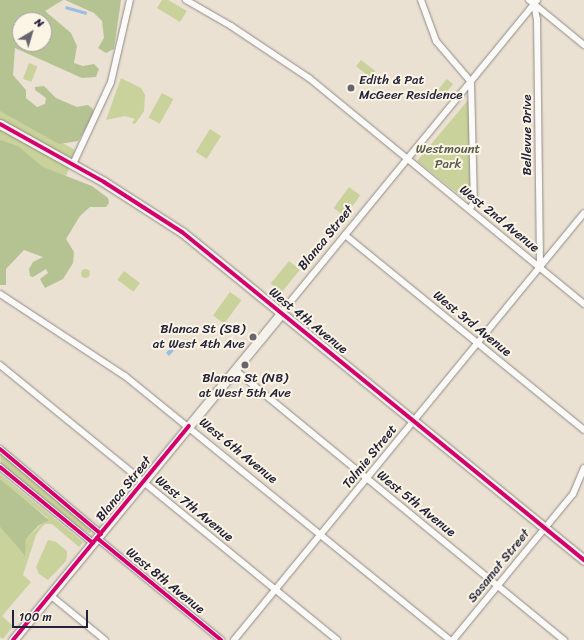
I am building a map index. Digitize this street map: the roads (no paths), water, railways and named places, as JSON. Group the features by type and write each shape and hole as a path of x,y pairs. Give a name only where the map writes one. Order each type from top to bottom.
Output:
{"main road":[{"name":"West 4th Avenue","path":"0,124 73,164 141,204 182,232 282,312 584,560"},
{"name":"Blanca Street","path":"13,640 282,312"}],"street":[{"path":"73,164 111,82 130,0"},
{"name":"West 2nd Avenue","path":"186,0 232,26 309,78 540,266 584,304"},
{"path":"421,0 436,41 470,82 474,201 470,210"},
{"path":"533,1 584,45"},
{"name":"Blanca Street","path":"282,312 470,82 533,1"},
{"name":"Bellevue Drive","path":"533,1 537,20 540,266"},
{"name":"Tolmie Street","path":"234,640 583,215"},
{"name":"West 3rd Avenue","path":"345,235 584,430"},
{"name":"West 6th Avenue","path":"0,294 106,362 189,426 452,640"},
{"name":"West 7th Avenue","path":"0,365 337,640"},
{"name":"West 5th Avenue","path":"235,370 564,640"},
{"path":"0,450 97,538"},
{"path":"0,467 97,538"},
{"name":"Sasamat Street","path":"452,640 545,528 576,487 584,468"},
{"name":"West 8th Avenue","path":"97,538 221,640"},
{"path":"50,595 105,640"}],"water":[{"path":"66,6 87,12 86,15 65,9"},
{"path":"174,343 178,346 169,356 166,353"}],"place":[{"name":"Edith & Pat McGeer Residence","path":"351,88"},
{"name":"Blanca St (SB) at West 4th Ave","path":"253,337"},
{"name":"Blanca St (NB) at West 5th Ave","path":"245,365"}],"park label":[{"name":"Westmount Park","path":"448,158"}]}
